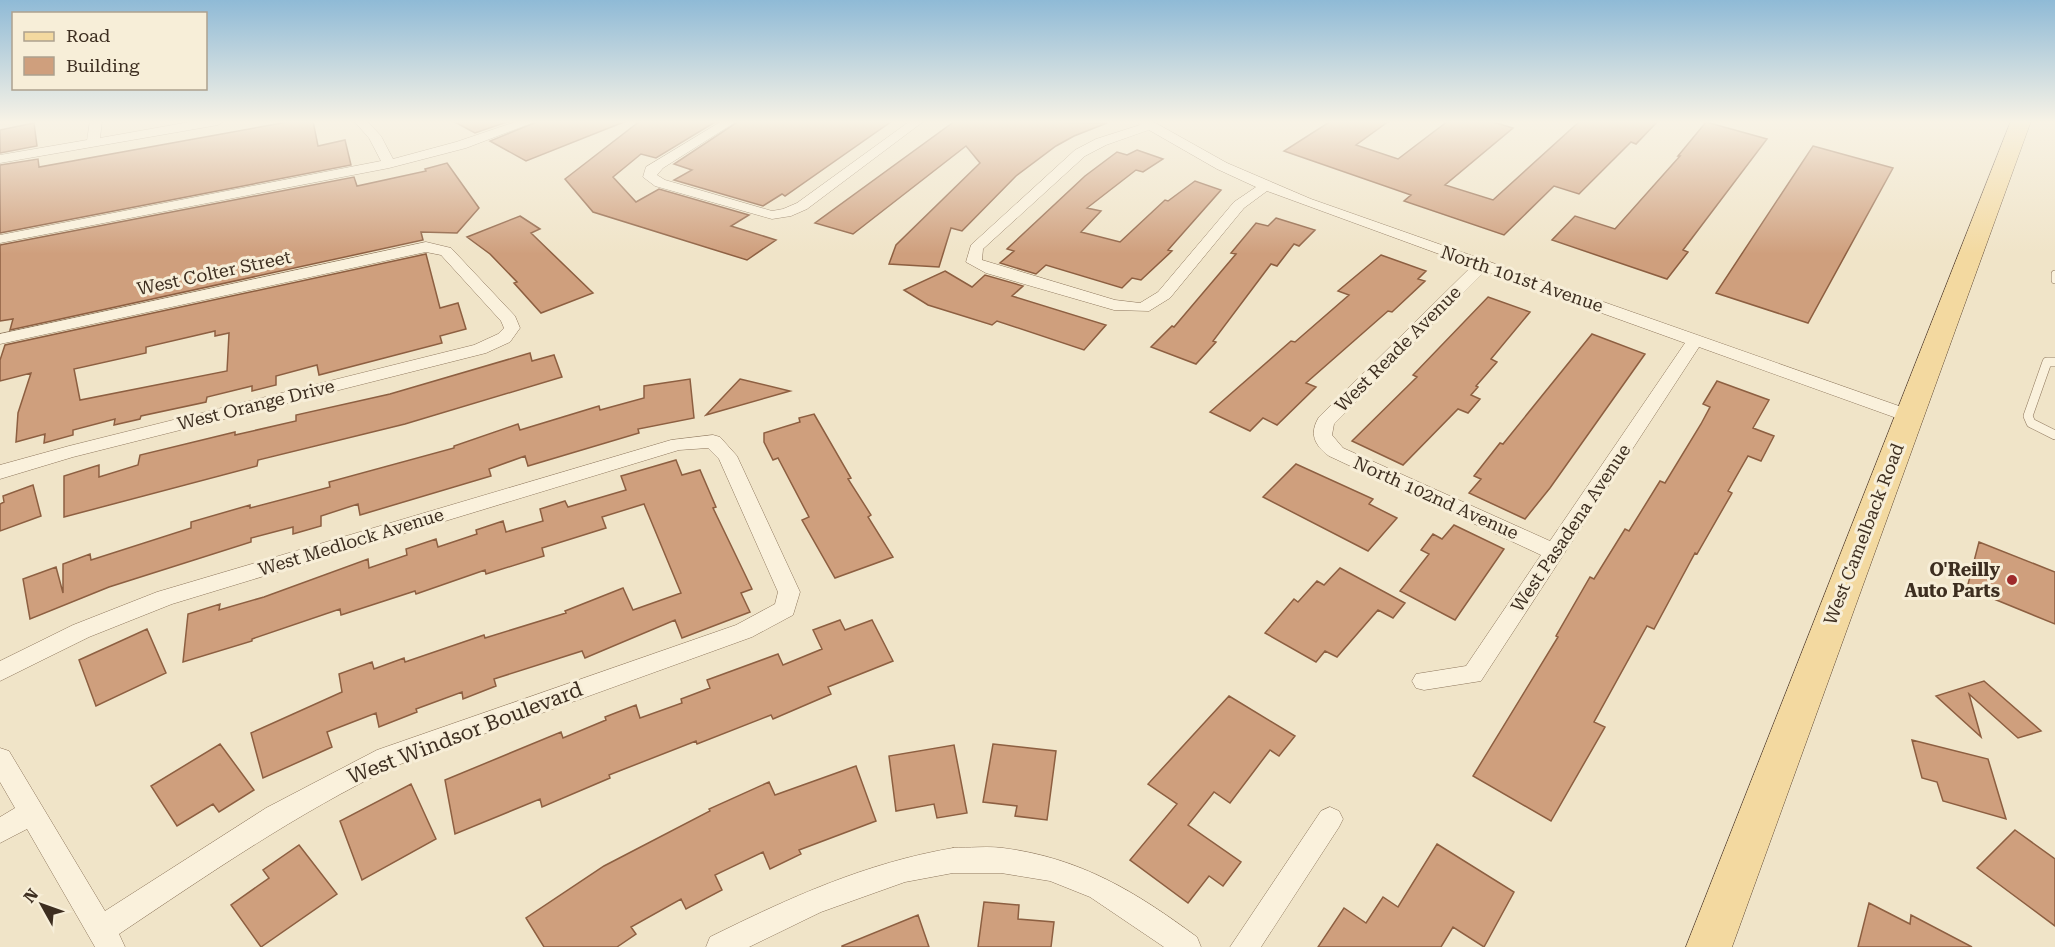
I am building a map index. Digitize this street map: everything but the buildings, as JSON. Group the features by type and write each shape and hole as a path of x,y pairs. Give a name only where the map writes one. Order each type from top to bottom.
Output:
{"main road":[{"name":"West Camelback Road","path":"1714,945 2004,165"}],"street":[{"path":"0,239 383,165"},
{"path":"658,165 651,170 650,177 660,183 772,214 786,213 802,206 858,165"},
{"path":"1067,165 976,249 974,262 992,270 1114,305 1143,308 1164,296 1239,205 1266,186"},
{"name":"North 101st Avenue","path":"1219,165 1266,186 1482,266 1909,416"},
{"name":"West Colter Street","path":"0,339 411,250 438,248 446,251 510,320 510,333"},
{"name":"West Reade Avenue","path":"1322,437 1321,431 1326,421 1482,266"},
{"name":"West Orange Drive","path":"0,472 69,452 480,349 492,345 510,333"},
{"name":"West Pasadena Avenue","path":"1424,681 1473,674 1695,340"},
{"name":"North 102nd Avenue","path":"1322,437 1326,444 1336,452 1555,552"},
{"name":"West Medlock Avenue","path":"0,672 81,630 165,598 678,444 712,441 727,456 789,592 785,609"},
{"name":"West Windsor Boulevard","path":"106,939 279,813 346,776 386,758 744,631 785,609"},
{"path":"0,759 33,811 106,939"},
{"path":"0,831 33,811"},
{"path":"1244,947 1330,819"},
{"path":"720,947 812,904 909,866 952,859 999,859 1036,866 1099,888 1149,918 1187,947"}],"lane":[{"path":"2055,274 2055,280"},
{"path":"2055,363 2048,363 2044,368 2028,416 2031,423 2055,435"},
{"path":"2044,368 2055,370"}],"place":[{"name":"O'Reilly Auto Parts","path":"2012,580"}]}
